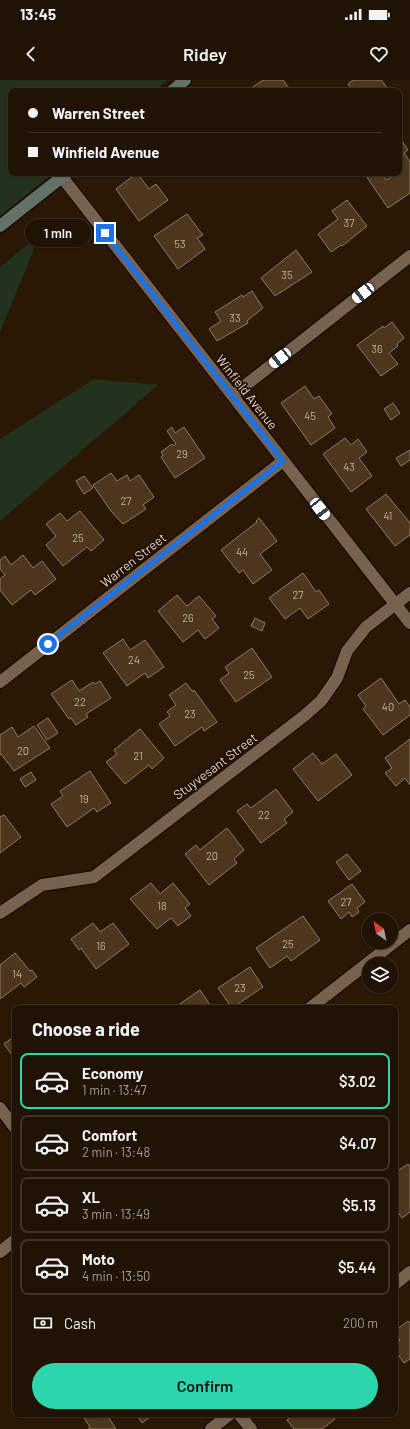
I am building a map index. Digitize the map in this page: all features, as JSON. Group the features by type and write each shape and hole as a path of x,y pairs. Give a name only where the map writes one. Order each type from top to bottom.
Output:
{"main road":[{"path":"176,88 185,80"},
{"path":"0,226 63,176"}],"street":[{"name":"Winfield Avenue","path":"65,176 283,461 410,623"},
{"path":"233,395 410,256"},
{"name":"Warren Street","path":"0,682 283,461"},
{"name":"Stuyvesant Street","path":"0,913 42,885 94,877 304,716 321,701 333,684 347,651 366,627 410,593"},
{"path":"314,1005 410,930"},
{"path":"0,1108 12,1124"},
{"path":"0,1252 12,1242"},
{"path":"398,1282 410,1272"},
{"path":"211,1429 226,1417"},
{"path":"241,1417 251,1429"}],"green space":[{"path":"0,80 168,80 158,88 8,88 8,176 49,176 0,216"},
{"path":"36,238 32,254 0,332 0,267"},
{"path":"94,379 158,385 0,521 0,439"}],"building":[{"path":"263,80 283,80 289,88 251,88"},
{"path":"353,80 381,80 388,88 349,88 350,87 348,84"},
{"path":"402,141 408,150 404,153 410,162 410,193 388,208 366,176 383,176 386,180 392,176 402,176"},
{"path":"133,176 139,176 149,189 156,184 168,200 139,221 116,189"},
{"path":"347,200 367,226 342,246 341,245 331,252 318,234 338,219 332,211"},
{"path":"187,214 203,235 197,238 205,249 178,269 154,236"},
{"path":"296,250 312,272 275,296 261,278"},
{"path":"252,291 263,308 247,321 248,323 217,341 209,329 221,321 215,312 242,295 243,297"},
{"path":"392,322 404,338 397,344 398,346 389,353 398,364 381,376 357,345 383,326 384,328"},
{"path":"305,386 314,399 319,396 332,414 328,417 335,428 311,445 281,403"},
{"path":"393,403 400,413 391,420 384,409"},
{"path":"172,427 175,433 184,427 205,458 175,478 161,457 163,455 161,452 172,444 174,446 176,444 167,431"},
{"path":"345,438 351,445 358,439 367,452 359,458 372,476 351,492 323,454"},
{"path":"410,450 410,460 401,466 396,458"},
{"path":"111,473 117,481 127,475 130,481 139,475 154,497 143,505 146,509 123,524 111,511 93,485"},
{"path":"84,476 93,488 84,494 76,481"},
{"path":"386,494 410,523 410,535 395,546 366,509"},
{"path":"80,511 104,540 91,551 87,547 63,566 46,545 56,536 46,524 60,513 67,521"},
{"path":"259,518 277,541 260,554 272,570 253,584 243,570 239,573 221,550 257,522 256,521"},
{"path":"23,555 33,568 42,561 56,579 35,595 31,590 12,605 0,590 0,579 5,575 0,569 0,560 5,556 11,565"},
{"path":"303,573 316,592 319,590 329,604 308,619 300,608 285,619 269,598"},
{"path":"177,595 187,606 199,596 216,616 212,619 219,628 205,639 198,630 183,642 158,611"},
{"path":"255,618 265,623 262,631 251,626"},
{"path":"123,639 130,650 145,640 164,667 148,678 145,673 127,686 103,653"},
{"path":"252,648 272,677 236,702 220,680 229,673 225,667"},
{"path":"381,678 399,704 405,700 410,707 410,715 383,735 363,709 366,706 358,695"},
{"path":"72,680 79,691 93,682 95,684 100,681 111,698 86,714 88,717 76,725 71,718 69,719 51,694"},
{"path":"186,683 193,692 194,690 217,722 204,731 202,727 175,746 159,724 170,716 167,712 176,705 169,695"},
{"path":"48,718 58,733 47,740 37,725"},
{"path":"34,726 50,748 14,771 1,754 0,755 0,735 12,727 18,737"},
{"path":"140,729 164,758 152,769 149,765 125,784 106,762 117,754 114,750"},
{"path":"410,739 410,785 405,778 396,786 385,773 392,768 385,758"},
{"path":"313,753 322,764 336,754 352,775 318,801 293,769"},
{"path":"90,771 111,803 97,812 94,808 67,827 51,804 63,796 60,791"},
{"path":"31,772 36,780 25,787 20,779"},
{"path":"276,789 293,812 284,819 287,823 261,843 237,811 247,804 251,808"},
{"path":"4,815 21,837 0,853 0,817"},
{"path":"227,828 244,850 234,859 237,863 209,885 185,854 196,845 200,850"},
{"path":"347,854 361,871 349,880 336,862"},
{"path":"151,883 160,894 173,883 190,904 185,908 191,916 178,926 171,918 157,929 130,899"},
{"path":"352,884 365,902 357,908 359,912 352,917 349,912 341,919 328,901"},
{"path":"303,916 320,940 291,961 287,956 270,968 256,948"},
{"path":"93,923 100,932 113,923 129,944 96,969 81,948 79,950 71,939"},
{"path":"15,953 37,977 24,987 21,983 0,999 0,965"},
{"path":"250,967 263,987 236,1005 230,1005 218,988"},
{"path":"200,990 210,1005 178,1005"},
{"path":"12,1038 12,1055 4,1044"},
{"path":"408,1164 410,1167 410,1212 402,1218 398,1212 398,1171"},
{"path":"408,1321 410,1323 410,1359 404,1363 398,1354 398,1342 400,1340 398,1338 398,1329"},
{"path":"84,1417 108,1417 116,1429 88,1429 90,1427"},
{"path":"138,1417 150,1417 142,1423"},
{"path":"291,1417 334,1417 335,1419 322,1429 294,1429 287,1420"}],"route":[{"path":"48,644 283,461 233,395 105,233"}]}
